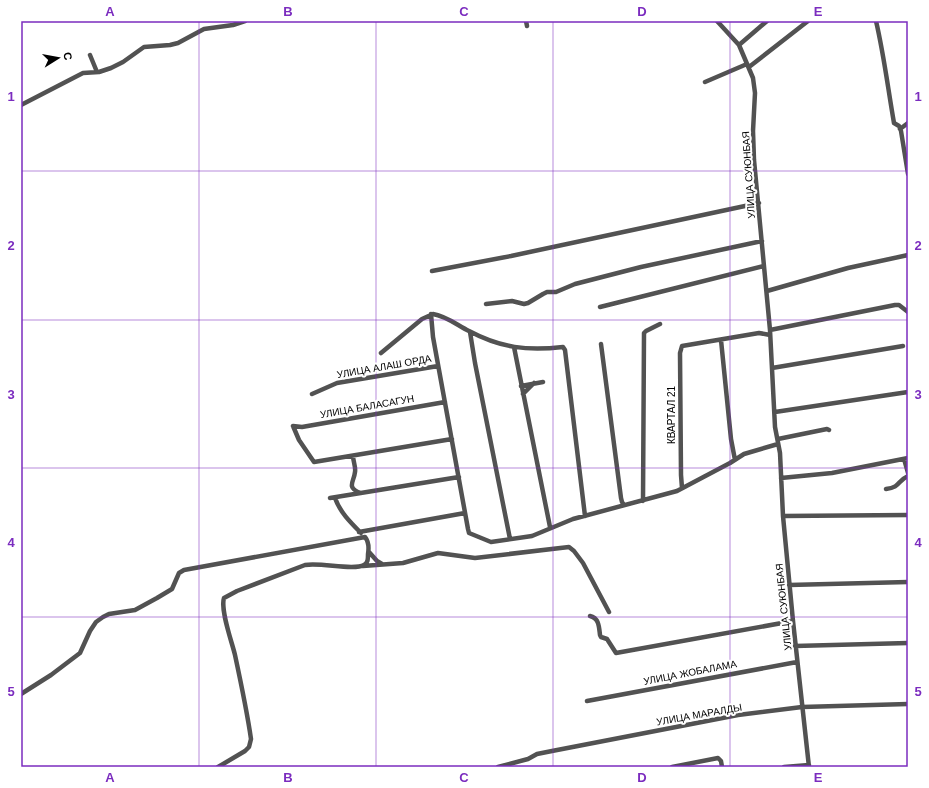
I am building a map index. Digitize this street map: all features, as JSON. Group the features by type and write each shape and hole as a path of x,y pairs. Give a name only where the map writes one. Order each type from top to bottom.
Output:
{"street":[{"path":"21,104 83,73 105,70 123,62 144,47 178,43 204,29 233,25 245,21"},
{"name":"УЛИЦА СУЮНБАЯ","path":"717,21 739,45 753,78 755,93 753,138 767,291 783,516 809,766"},
{"path":"739,45 768,21"},
{"path":"705,82 748,65 808,21"},
{"path":"876,21 883,50 884,65 894,123 899,126 900,129 908,174"},
{"path":"90,55 97,72"},
{"path":"900,129 908,123"},
{"path":"432,271 511,256 759,203"},
{"path":"486,304 512,301 524,304 547,292 556,292 575,284 641,267 762,241"},
{"path":"767,291 854,267 908,255"},
{"path":"600,308 764,266"},
{"path":"770,330 895,305 899,305 908,312"},
{"path":"431,314 438,366 469,532 491,542 532,536 550,527 585,516 666,495 682,488 744,454 778,442 827,429 829,430"},
{"path":"381,353 402,334 431,314 437,314 446,318 470,332 495,343 514,347 549,349 563,347 585,516"},
{"path":"643,501 644,333 646,330 660,324"},
{"path":"470,332 510,540"},
{"path":"735,460 721,340 759,333 770,335"},
{"name":"КВАРТАЛ 21","path":"682,488 680,353 682,346 721,340"},
{"path":"601,344 621,498 624,506"},
{"path":"772,368 903,346"},
{"path":"514,347 550,527"},
{"name":"УЛИЦА АЛАШ ОРДА","path":"312,394 336,383 438,366"},
{"path":"521,386 543,382"},
{"path":"523,394 534,383"},
{"path":"775,412 908,392"},
{"name":"УЛИЦА БАЛАСАГУН","path":"352,456 314,462 299,440 293,426 302,427 445,402"},
{"path":"361,493 352,487 355,471 352,456 452,439"},
{"path":"781,478 832,473 906,458 908,473"},
{"path":"886,489 896,487 908,476"},
{"path":"363,566 368,562 369,544 365,537 342,512 333,498 459,477"},
{"path":"359,532 466,513"},
{"path":"783,516 908,515"},
{"path":"21,694 46,679 80,653 90,631 96,622 109,614 134,610 161,596 172,589 179,573 184,570 365,537"},
{"path":"218,767 245,751 249,747 251,740 236,662 222,602 224,598 237,591 305,565 317,564 355,567 402,563 438,553 474,558 569,547 583,563 609,612"},
{"path":"369,552 382,564"},
{"path":"789,585 908,582"},
{"path":"590,616 596,619 600,635 607,639 616,653 793,621"},
{"path":"796,646 908,643"},
{"name":"УЛИЦА ЖОБАЛАМА","path":"587,701 797,662"},
{"name":"УЛИЦА МАРАЛДЫ","path":"498,767 528,759 537,754 738,715 802,708 908,704"},
{"path":"672,767 718,758 721,761 722,767"},
{"path":"784,767 809,766"}]}
